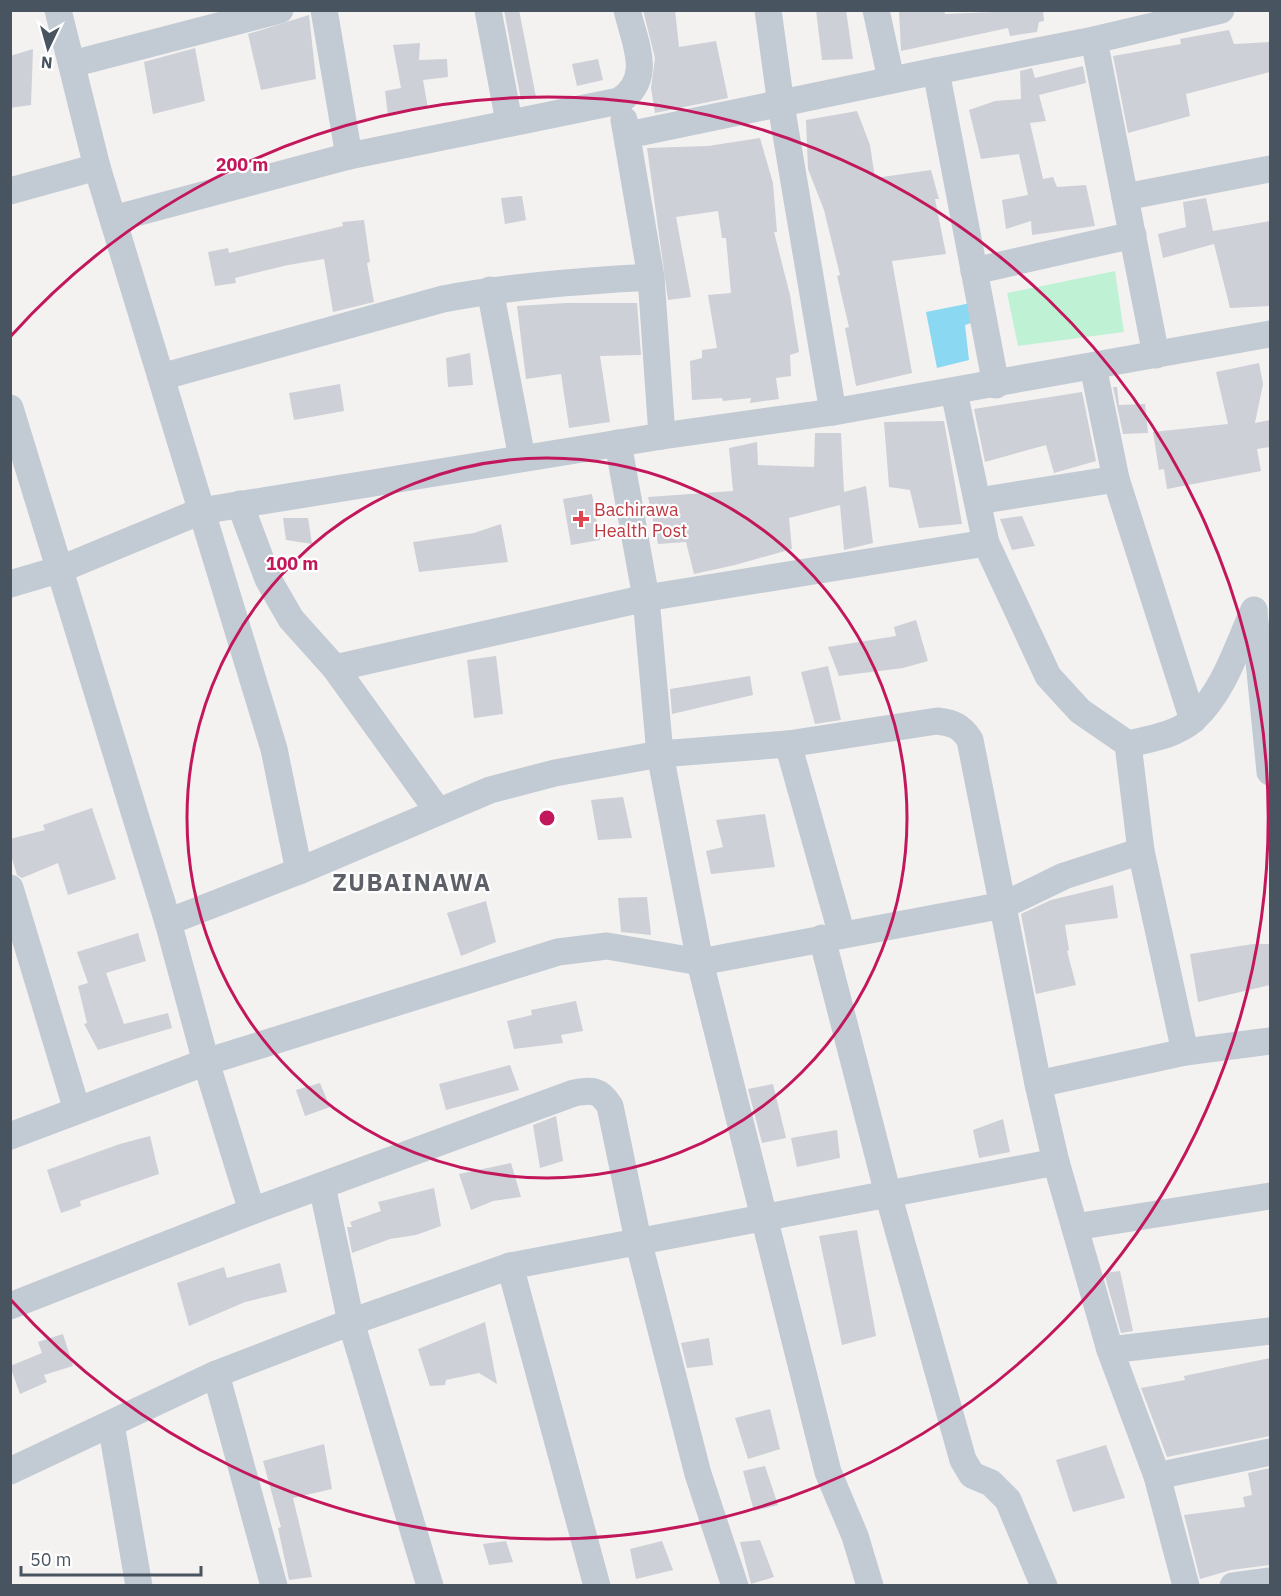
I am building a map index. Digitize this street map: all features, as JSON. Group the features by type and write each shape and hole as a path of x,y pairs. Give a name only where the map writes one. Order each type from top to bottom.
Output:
{"street":[{"path":"58,10 97,167 274,750 299,871"},
{"path":"72,64 280,10"},
{"path":"324,10 349,156"},
{"path":"488,10 509,122"},
{"path":"113,219 349,156 620,101 633,93 639,83 640,69 627,10"},
{"path":"768,10 781,105 833,412"},
{"path":"876,10 891,79"},
{"path":"628,135 781,105 891,79 1094,40 1221,10"},
{"path":"1094,40 1156,355"},
{"path":"936,72 996,385"},
{"path":"620,101 628,135 651,277 662,436"},
{"path":"10,191 97,167"},
{"path":"1125,196 1270,169"},
{"path":"974,271 1134,235"},
{"path":"161,377 443,299 490,290 651,277"},
{"path":"490,290 522,458"},
{"path":"10,584 61,569 201,511 522,458 954,392 1270,334"},
{"path":"1093,366 1116,479 1193,720"},
{"path":"954,392 987,543 1048,676 1080,711 1128,744 1163,736 1193,720 1220,686 1262,607"},
{"path":"10,408 168,922 206,1062 252,1210"},
{"path":"618,443 646,598 660,754 700,962 828,1472 855,1536 870,1586"},
{"path":"978,501 1116,479"},
{"path":"240,504 268,579 291,619 335,668 438,812"},
{"path":"335,668 646,598 987,543"},
{"path":"1262,607 1270,772"},
{"path":"168,922 299,871 490,790 555,773 660,754 788,744 937,721 954,723 963,729 970,740 1038,1084 1056,1162 1110,1350 1157,1476 1186,1586"},
{"path":"788,744 888,1194 963,1460 972,1475 991,1483 1008,1500 1044,1586"},
{"path":"1128,744 1141,851 1185,1052"},
{"path":"10,1136 206,1062 558,952 607,946 700,962 1004,905 1064,876 1141,851"},
{"path":"10,888 77,1110"},
{"path":"1038,1084 1185,1052 1270,1041"},
{"path":"10,1306 252,1210 574,1093 595,1090 603,1095 610,1106 638,1240 698,1474 735,1586"},
{"path":"10,1471 216,1374 351,1322 510,1266 1056,1162"},
{"path":"322,1186 351,1322 430,1586"},
{"path":"1075,1227 1270,1196"},
{"path":"510,1266 597,1586"},
{"path":"1110,1350 1270,1331"},
{"path":"216,1374 274,1586"},
{"path":"111,1424 139,1586"},
{"path":"1157,1476 1270,1452"}],"green space":[{"path":"1115,271 1124,332 1018,346 1007,293"}],"water":[{"path":"971,303 974,322 965,325 969,360 937,368 926,312"}],"building":[{"path":"504,10 519,10 536,97 521,100"},
{"path":"643,10 675,10 679,47 716,41 728,98 655,113 651,88 655,58"},
{"path":"816,10 846,10 853,59 822,60"},
{"path":"899,10 944,10 945,14 1043,10 1044,21 1039,22 1037,32 1010,36 1008,28 901,51"},
{"path":"309,15 316,79 261,90 248,34"},
{"path":"1229,30 1234,44 1270,42 1270,72 1186,94 1190,116 1128,133 1113,56 1181,44 1180,39"},
{"path":"420,43 419,60 447,59 448,77 423,80 428,108 388,116 385,91 401,88 393,45"},
{"path":"195,48 205,101 153,114 144,62"},
{"path":"33,49 31,105 10,108 10,56"},
{"path":"598,59 603,80 577,86 572,64"},
{"path":"1083,66 1086,83 1039,95 1046,121 1030,123 1043,179 1053,177 1057,187 1086,185 1095,226 1032,235 1031,221 1006,229 1002,200 1028,195 1019,154 981,159 969,110 995,101 1021,99 1020,71 1032,68 1035,78"},
{"path":"857,111 870,145 875,178 931,170 939,199 935,199 946,254 892,261 912,373 856,386 845,328 849,327 837,276 840,275 824,210 808,169 806,120"},
{"path":"760,138 773,183 777,232 774,232 790,295 799,352 790,355 791,376 776,378 779,399 750,403 751,398 723,401 722,398 692,400 690,361 702,358 702,350 717,348 708,295 731,293 726,238 722,238 718,211 676,217 691,297 668,300 647,148 708,146"},
{"path":"522,196 526,220 505,224 501,198"},
{"path":"1206,198 1213,231 1270,221 1270,306 1230,308 1214,244 1163,258 1158,234 1186,227 1183,202"},
{"path":"364,220 370,262 367,263 374,302 333,312 324,259 235,278 236,283 215,286 208,252 228,248 229,253 343,226 342,222"},
{"path":"637,303 641,355 600,356 610,422 569,428 561,374 526,379 517,306"},
{"path":"470,353 473,385 448,387 446,358"},
{"path":"1259,363 1263,384 1255,423 1270,420 1270,447 1257,449 1261,471 1167,489 1164,469 1159,470 1153,432 1228,424 1216,372"},
{"path":"340,384 344,411 294,420 289,393"},
{"path":"1113,387 1117,387 1119,405 1145,404 1148,433 1123,434"},
{"path":"1082,392 1096,461 1054,473 1046,445 985,462 974,409"},
{"path":"944,421 962,524 919,528 910,490 889,487 884,422"},
{"path":"815,433 841,433 844,492 866,486 873,543 844,550 840,505 789,518 792,549 694,574 686,542 658,544 648,497 733,491 729,448 757,442 758,465 814,467"},
{"name":"Bachirawa Health Post","path":"592,494 600,540 571,545 563,499"},
{"path":"1022,516 1035,546 1012,550 1000,519"},
{"path":"283,518 308,518 312,544 286,540"},
{"path":"501,524 508,562 419,572 413,542 474,533"},
{"path":"916,620 928,661 903,668 839,676 828,647 896,636 894,627"},
{"path":"496,656 503,714 474,718 467,660"},
{"path":"828,666 841,720 815,724 801,672"},
{"path":"750,676 753,695 672,714 670,689"},
{"path":"623,797 632,838 598,840 591,800"},
{"path":"92,808 116,879 68,895 58,863 22,878 17,875 10,852 10,839 45,830 43,825"},
{"path":"765,814 775,867 711,874 706,851 723,847 716,820"},
{"path":"1113,885 1118,918 1065,925 1069,950 1067,951 1076,985 1036,994 1021,914 1051,900"},
{"path":"647,897 651,935 621,932 618,898"},
{"path":"486,901 496,942 461,956 447,913"},
{"path":"138,933 146,961 106,973 124,1024 168,1013 172,1028 98,1050 84,1024 87,1023 78,986 88,983 77,952"},
{"path":"1253,944 1270,944 1270,985 1198,1002 1190,954"},
{"path":"576,1001 583,1031 561,1035 563,1043 514,1049 507,1021 532,1015 531,1010"},
{"path":"510,1065 519,1090 446,1110 439,1084"},
{"path":"320,1083 330,1107 305,1116 296,1090"},
{"path":"773,1084 786,1138 762,1143 748,1089"},
{"path":"556,1116 563,1161 540,1168 533,1125"},
{"path":"1003,1119 1010,1152 979,1158 973,1130"},
{"path":"837,1130 840,1158 797,1167 791,1138"},
{"path":"150,1136 159,1174 80,1201 81,1206 61,1213 47,1170 120,1144"},
{"path":"511,1163 521,1197 493,1201 471,1210 459,1174"},
{"path":"434,1188 441,1226 416,1235 390,1239 352,1253 347,1227 352,1227 350,1222 381,1211 378,1202"},
{"path":"857,1230 876,1336 842,1345 819,1236"},
{"path":"280,1263 287,1292 245,1302 189,1326 177,1283 224,1267 227,1278"},
{"path":"1120,1271 1133,1331 1121,1333 1104,1273"},
{"path":"485,1322 497,1384 479,1373 446,1380 445,1385 430,1386 418,1349"},
{"path":"63,1334 73,1366 44,1375 47,1382 20,1394 10,1366 42,1353 38,1342"},
{"path":"709,1338 713,1365 687,1368 681,1343"},
{"path":"1270,1358 1270,1436 1167,1457 1141,1388 1185,1380 1184,1376"},
{"path":"770,1409 780,1449 748,1459 735,1418"},
{"path":"324,1444 332,1489 293,1498 312,1577 289,1580 278,1528 281,1527 263,1461"},
{"path":"1106,1445 1125,1498 1073,1512 1056,1460"},
{"path":"765,1466 778,1505 754,1511 743,1471"},
{"path":"1270,1468 1270,1565 1231,1570 1200,1579 1184,1515 1245,1507 1243,1497 1252,1495 1248,1473"},
{"path":"760,1540 774,1577 751,1584 740,1542"},
{"path":"506,1541 513,1562 489,1565 483,1544"},
{"path":"662,1541 673,1570 636,1579 630,1549"}],"place":[{"name":"Bachirawa Health Post","path":"581,519"}],"district":[{"name":"ZUBAINAWA","path":"412,882"}]}
